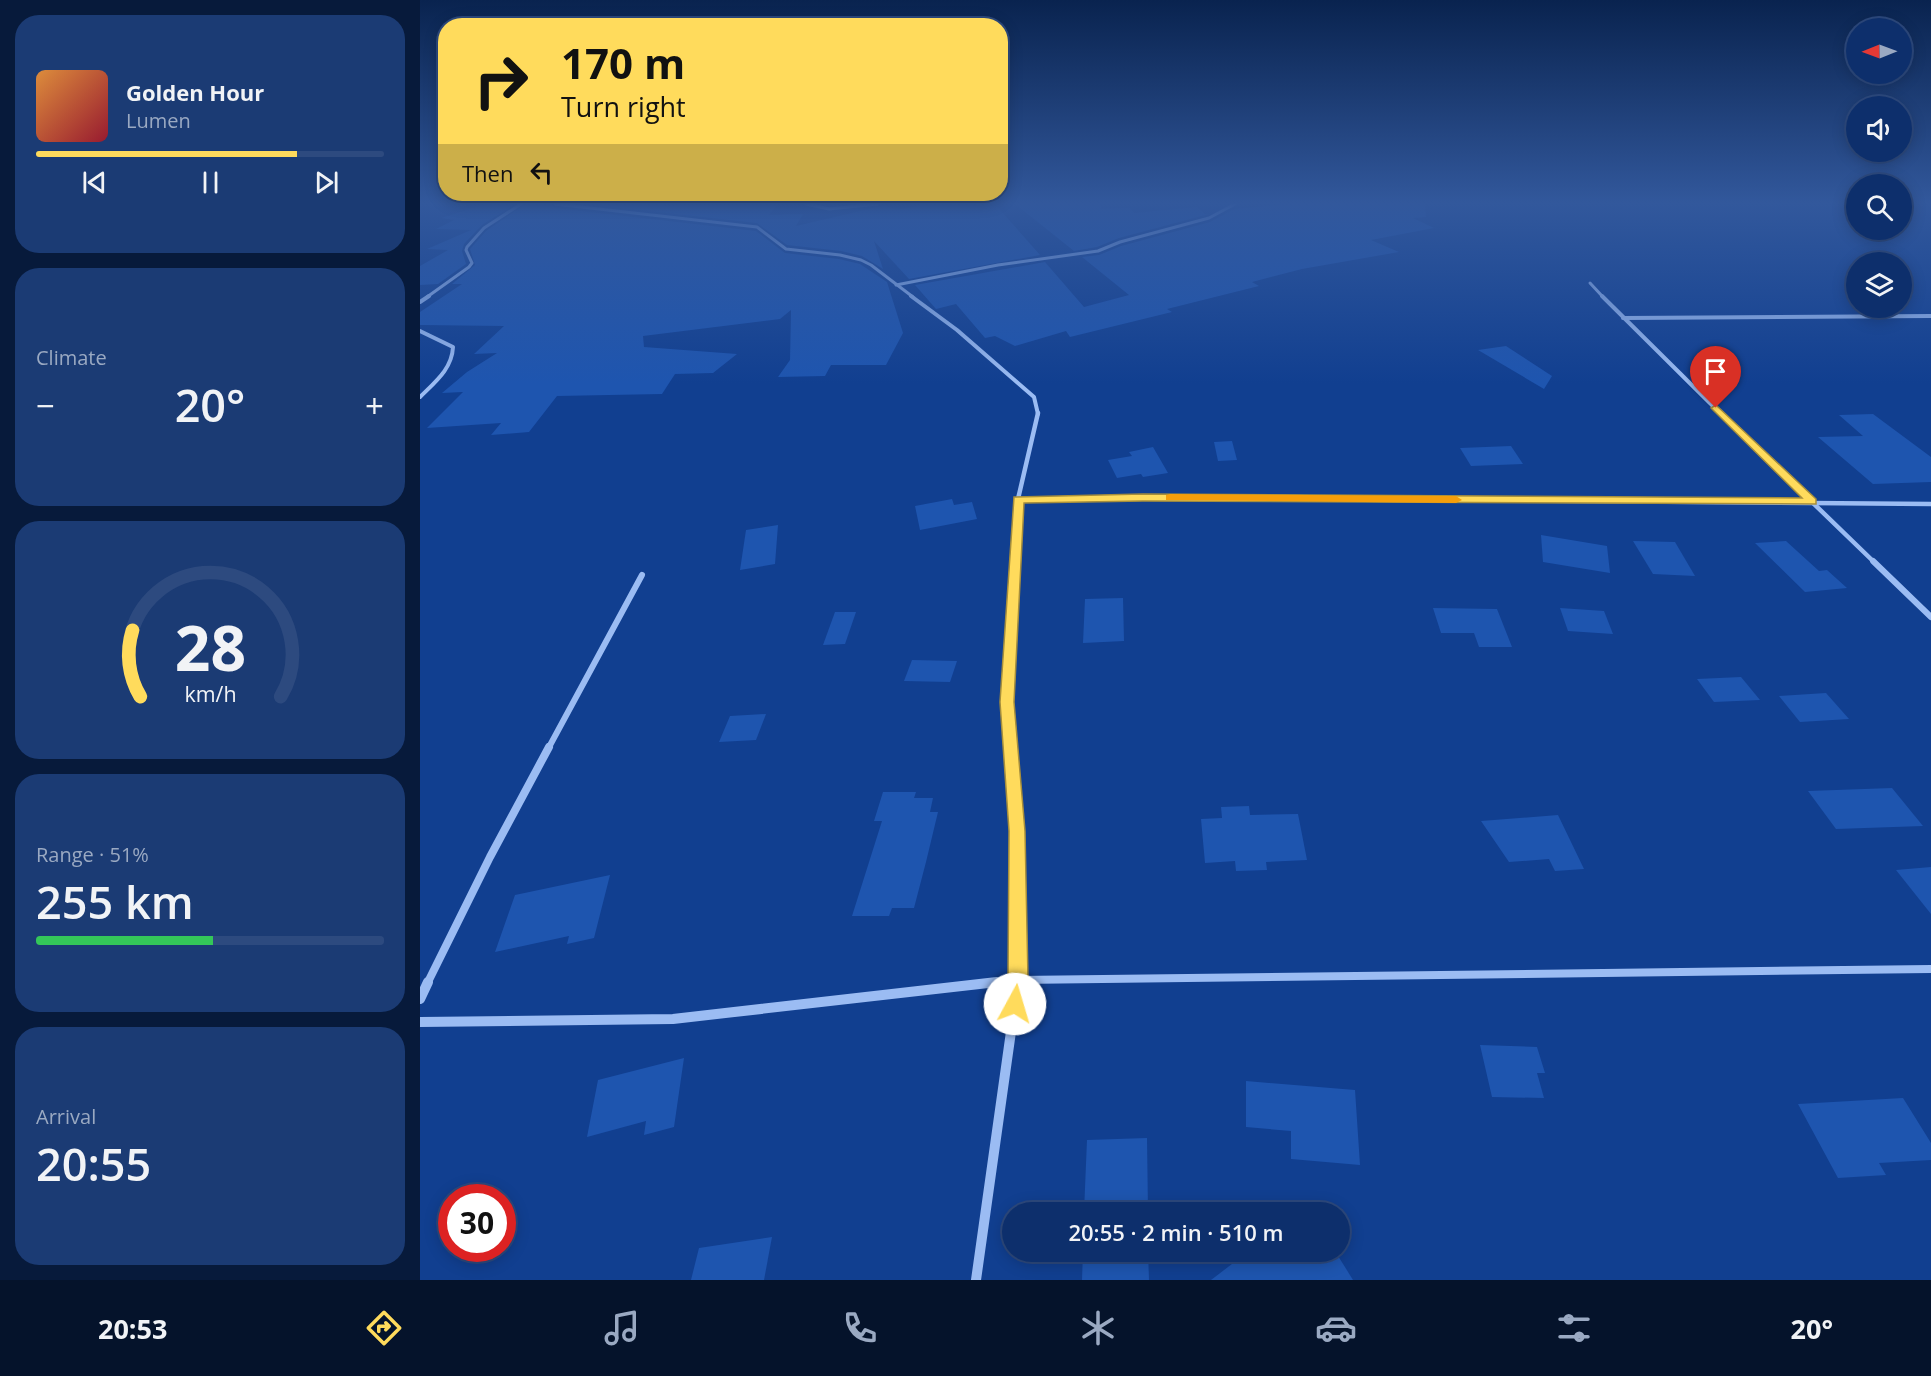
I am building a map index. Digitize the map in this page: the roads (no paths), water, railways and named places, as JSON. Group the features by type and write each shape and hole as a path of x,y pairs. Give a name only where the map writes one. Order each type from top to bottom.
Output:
{"street":[{"path":"420,302 471,264"},
{"path":"868,264 957,330 1034,397 1038,411 1038,423 1018,499 1007,702 1017,831 1018,980 976,1280"},
{"path":"896,285 1007,264"},
{"path":"1590,283 1622,318 1931,616"},
{"path":"1622,318 1931,316"},
{"path":"420,331 453,346 454,351 449,366 420,397"},
{"path":"1018,499 1155,497 1812,501 1931,504"},
{"path":"420,999 490,856 642,575"},
{"path":"420,1022 673,1019 1018,980 1931,969"}]}
